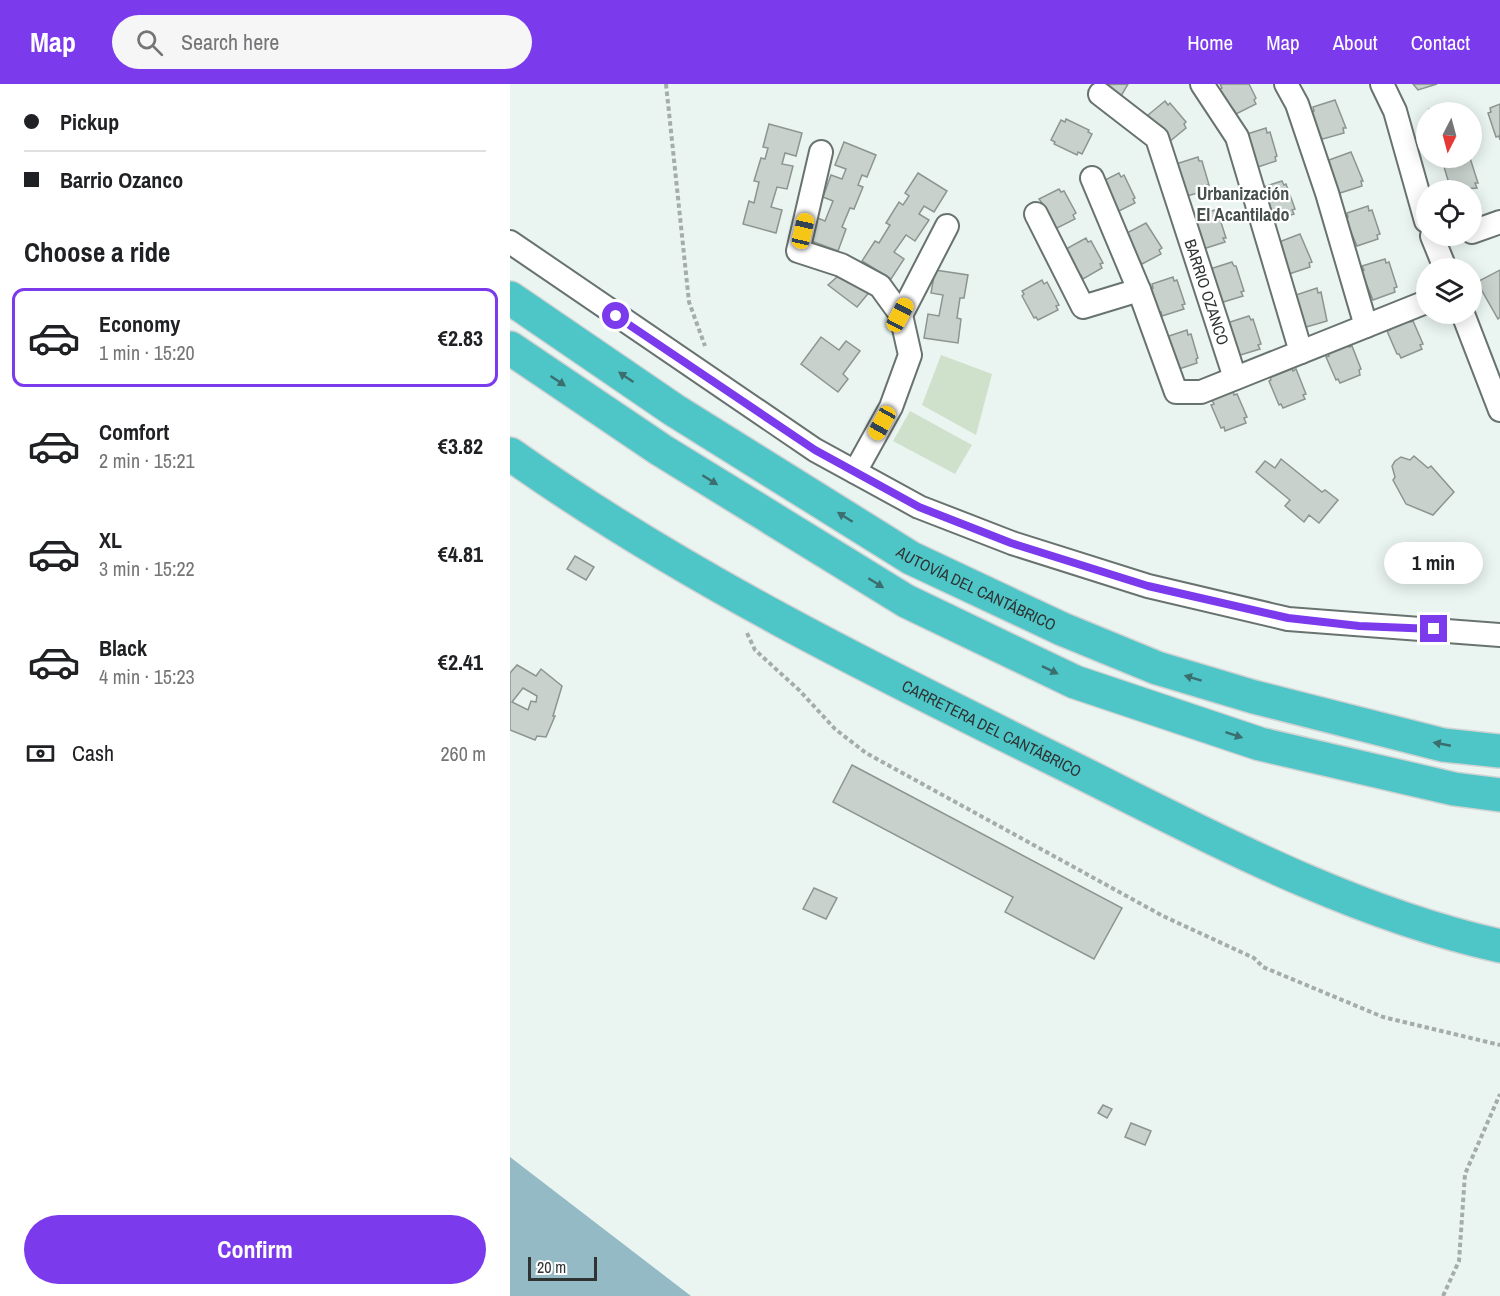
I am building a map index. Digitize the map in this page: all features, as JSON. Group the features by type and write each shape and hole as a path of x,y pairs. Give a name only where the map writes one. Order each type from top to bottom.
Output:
{"highway":[{"name":"AUTOVÍA DEL CANTÁBRICO","path":"510,298 674,410 911,558 1062,629 1157,668 1254,697 1443,745 1500,751"},
{"path":"510,348 661,450 906,601 1075,682 1260,744 1454,789 1500,795"},
{"name":"CARRETERA DEL CANTÁBRICO","path":"510,454 555,486 727,588 960,713 1297,878 1382,912 1448,934 1500,946"}],"street":[{"path":"1202,84 1237,137 1301,352"},
{"path":"1286,84 1297,104 1327,193 1366,326"},
{"path":"1382,84 1395,111 1416,186"},
{"name":"BARRIO OZANCO","path":"1100,94 1157,138 1235,378"},
{"path":"821,152 798,251 841,265 880,286 900,315 910,355 891,407 855,472"},
{"path":"1092,178 1139,290 1176,392 1201,392 1416,306"},
{"path":"1036,214 1083,307 1139,290"},
{"path":"1482,229 1499,225"},
{"path":"900,315 947,226"},
{"path":"510,242 815,450 919,507 1011,543 1148,586 1288,618 1359,626 1500,634"},
{"path":"1467,324 1500,410"}],"path":[{"path":"666,84 688,303 719,385"},
{"path":"746,631 755,650 799,690 835,729 866,753 940,795 1036,844 1163,916 1254,958 1263,967 1383,1017 1500,1045"},
{"path":"1443,1296 1459,1261 1466,1174 1500,1094"}],"green space":[{"path":"941,355 992,374 976,435 922,405"},
{"path":"910,411 972,445 955,474 893,441"}],"water":[{"path":"510,1157 691,1296 510,1296"}],"building":[{"path":"1128,84 1121,96 1117,94 1116,96 1094,85"},
{"path":"1220,84 1249,84 1256,98 1254,100 1256,104 1236,114 1234,110 1231,112 1220,89 1222,88"},
{"path":"1413,84 1437,84 1418,90"},
{"path":"1335,100 1346,128 1343,128 1344,133 1323,139 1319,136 1312,112 1313,107"},
{"path":"1165,101 1168,105 1170,103 1186,122 1184,124 1186,128 1169,142 1148,115"},
{"path":"1500,104 1500,140 1499,136 1496,137 1488,113 1491,112 1490,108"},
{"path":"1066,119 1089,130 1088,132 1092,134 1082,154 1078,152 1077,155 1054,144 1055,142 1051,140 1061,120 1065,122"},
{"path":"769,124 802,133 796,156 785,153 782,164 793,166 787,189 777,187 771,207 782,210 776,233 743,224 749,201 754,203 759,182 754,181 761,158 765,159 768,148 763,147"},
{"path":"1266,128 1267,133 1270,132 1277,156 1276,161 1255,168 1244,135"},
{"path":"844,142 876,155 867,177 862,175 858,185 863,187 854,209 850,208 842,227 846,229 838,251 806,239 815,217 825,221 833,201 823,197 831,175 842,179 846,169 835,165"},
{"path":"1351,152 1363,181 1361,181 1362,186 1340,193 1338,189 1336,190 1327,165 1330,164 1329,160"},
{"path":"1198,157 1199,161 1202,161 1209,185 1207,185 1208,190 1187,196 1176,164"},
{"path":"1444,168 1473,168 1477,180 1448,180"},
{"path":"918,173 947,191 934,212 924,206 919,214 929,220 915,241 906,235 894,252 904,259 891,279 862,261 875,241 879,243 890,225 886,223 899,202 903,205 909,196 905,193"},
{"path":"1119,173 1121,177 1124,175 1135,198 1133,199 1135,203 1115,213 1099,183"},
{"path":"1282,181 1284,185 1286,184 1295,209 1292,210 1294,214 1271,221 1260,188"},
{"path":"1059,189 1061,192 1064,191 1076,213 1073,215 1075,219 1055,229 1039,204 1042,203 1039,199"},
{"path":"1368,206 1369,211 1372,210 1380,234 1377,235 1378,239 1357,246 1345,218 1348,217 1347,213"},
{"path":"1215,210 1226,238 1223,238 1225,242 1203,249 1193,217"},
{"path":"1146,223 1162,248 1159,250 1161,254 1142,264 1139,260 1137,261 1125,234"},
{"path":"1300,234 1312,262 1309,263 1310,267 1289,274 1279,242"},
{"path":"1086,238 1088,242 1091,241 1103,263 1100,264 1102,268 1083,279 1066,254 1069,253 1066,249"},
{"path":"1385,259 1386,263 1389,262 1397,287 1394,288 1395,292 1373,300 1361,271 1364,270 1362,266"},
{"path":"1232,262 1236,266 1244,291 1241,292 1243,296 1220,303 1210,269"},
{"path":"845,270 871,290 857,307 828,285"},
{"path":"935,270 968,275 964,298 960,298 957,318 961,319 958,343 924,338 928,314 939,316 943,295 931,293"},
{"path":"1500,270 1500,317 1498,319 1482,291 1482,279"},
{"path":"1173,277 1174,281 1177,280 1185,304 1182,305 1184,309 1162,316 1161,312 1158,313 1150,289 1153,288 1152,284"},
{"path":"1042,280 1044,284 1047,282 1059,305 1056,306 1058,310 1038,320 1034,318 1022,296 1024,294 1022,291"},
{"path":"1317,288 1318,293 1321,292 1327,321 1306,327 1304,323 1302,324 1296,295"},
{"path":"1249,316 1251,320 1253,319 1261,344 1258,345 1260,349 1237,356 1227,323"},
{"path":"1409,318 1410,322 1413,321 1423,344 1420,345 1422,349 1401,358 1387,331 1390,330 1388,326"},
{"path":"1187,330 1188,335 1191,334 1198,358 1197,363 1176,370 1166,337"},
{"path":"821,337 839,350 846,341 860,351 843,374 848,379 838,392 801,364"},
{"path":"1347,343 1349,347 1352,346 1361,369 1359,370 1360,375 1340,383 1338,379 1336,380 1326,357 1329,356 1327,352"},
{"path":"1291,366 1293,371 1296,369 1306,394 1303,395 1305,399 1283,408 1281,404 1279,405 1269,381 1271,380 1269,375"},
{"path":"1233,391 1234,395 1237,394 1247,417 1244,418 1246,423 1225,431 1224,427 1221,428 1211,405 1214,404 1212,400"},
{"path":"1414,456 1428,468 1431,466 1454,492 1433,515 1406,504 1393,480 1395,477 1392,466 1395,461 1401,457 1410,460"},
{"path":"1281,459 1322,492 1325,490 1338,500 1319,523 1309,515 1304,522 1285,506 1290,500 1256,472 1265,461 1275,468"},
{"path":"575,556 594,567 586,580 567,569"},
{"path":"517,665 536,676 541,669 562,686 553,716 555,716 546,737 537,736 535,740 510,730 510,673","holes":["523,688 537,696 536,702 531,701 528,710 512,702"]},
{"path":"852,765 1122,908 1094,959 1005,912 1013,897 833,802"},
{"path":"814,888 837,898 826,919 803,909"},
{"path":"1103,1105 1112,1109 1107,1118 1098,1113"},
{"path":"1131,1123 1151,1131 1145,1145 1125,1137"}],"district":[{"name":"Urbanización El Acantilado","path":"1243,204"}],"route":[{"path":"616,316 815,450 919,507 1011,543 1148,586 1288,618 1359,626 1434,629"}]}
